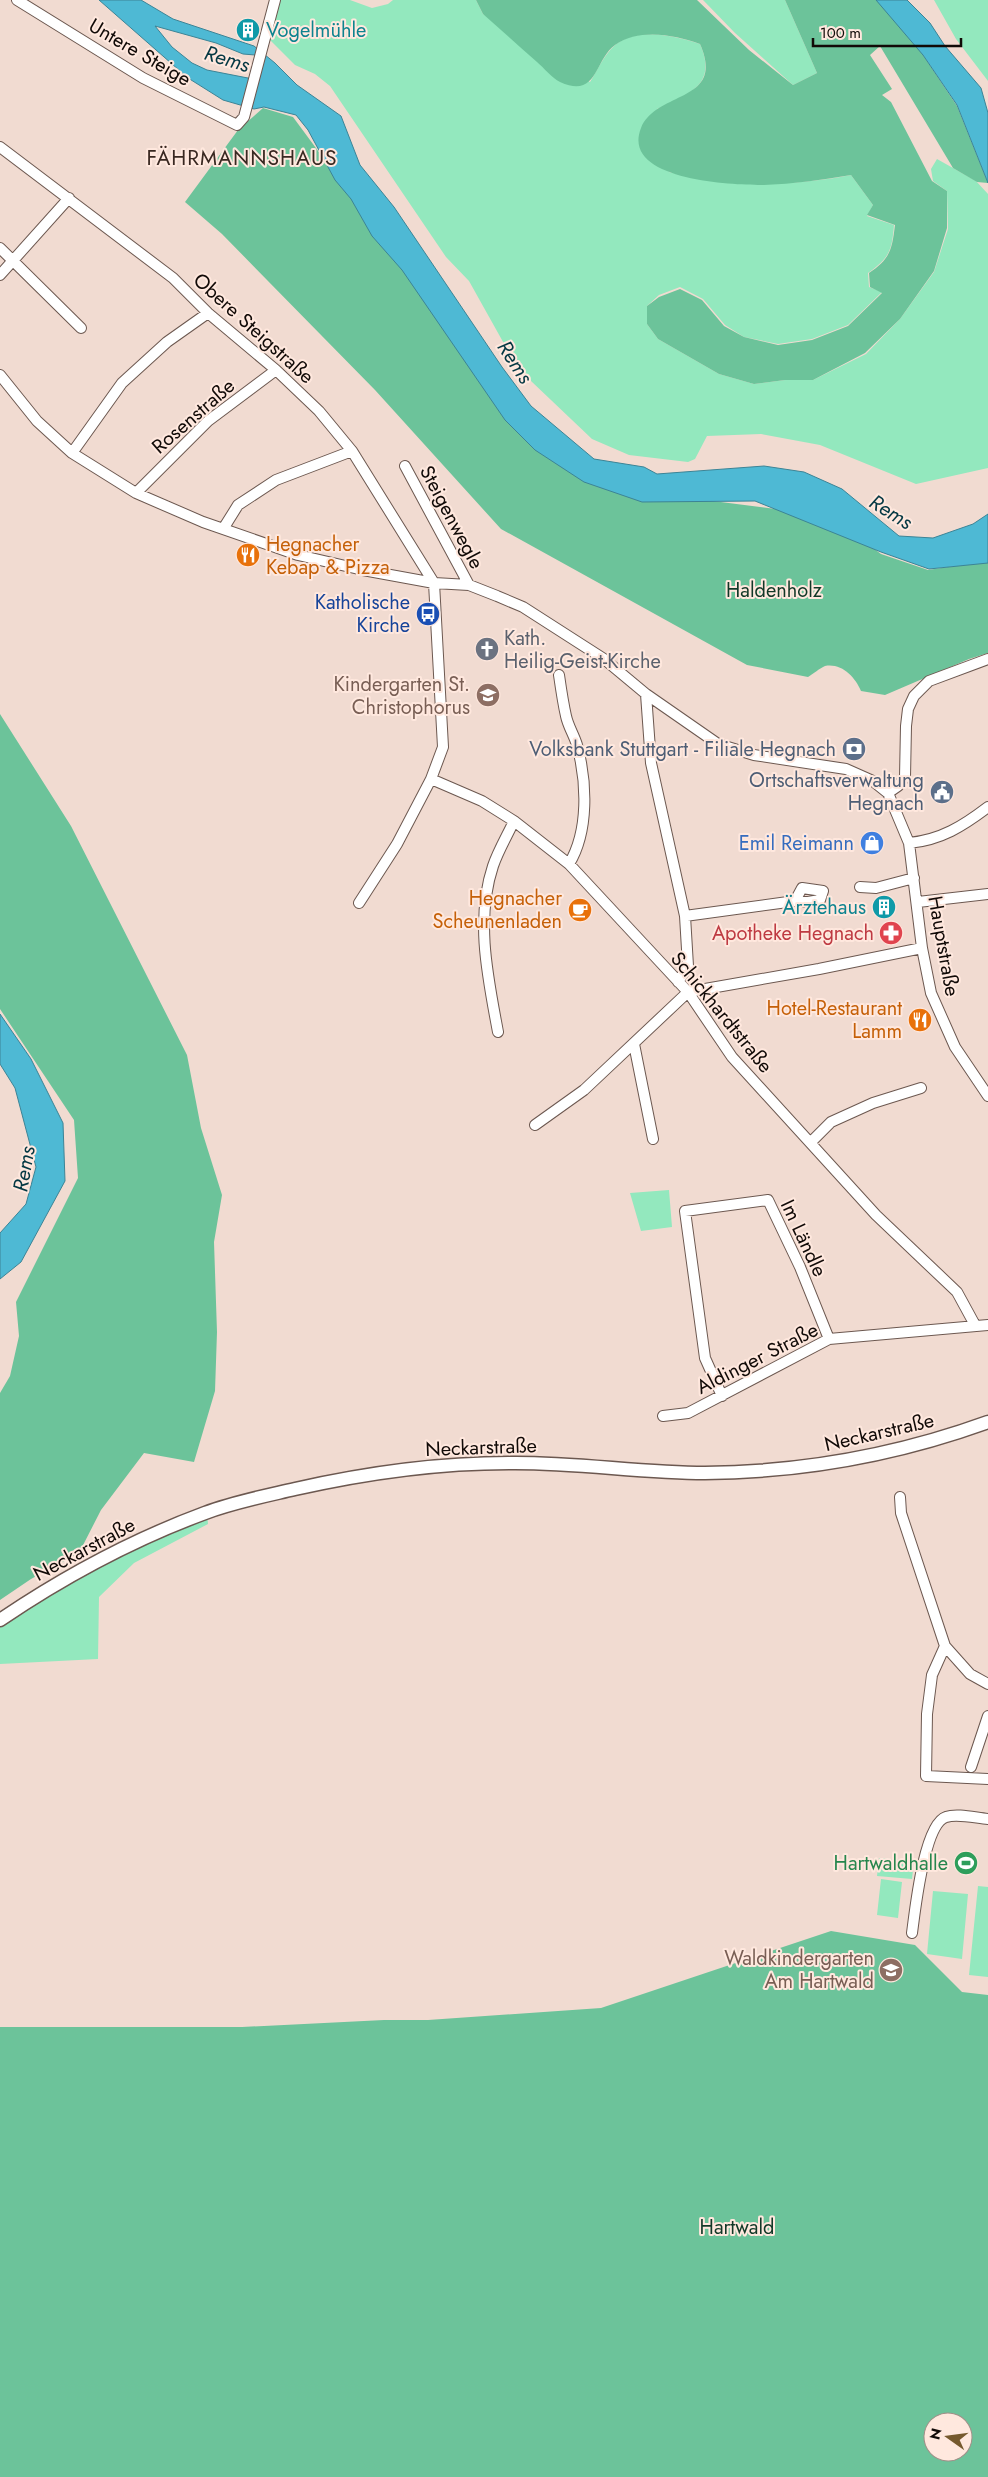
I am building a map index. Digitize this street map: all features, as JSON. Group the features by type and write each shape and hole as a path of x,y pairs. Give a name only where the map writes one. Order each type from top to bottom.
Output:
{"main road":[{"name":"Neckarstraße","path":"0,1620 85,1566 169,1527 214,1510 330,1481 433,1465 511,1462 696,1472 796,1468 886,1453 988,1422"}],"street":[{"name":"Untere Steige","path":"17,0 144,78 237,125 244,117 276,0"},
{"name":"Obere Steigstraße","path":"0,147 173,278 208,313 276,370 319,411 352,451 434,583"},
{"path":"0,276 11,261 69,198"},
{"path":"0,248 11,261 81,328"},
{"path":"72,453 122,383 167,342 208,313"},
{"name":"Rosenstraße","path":"136,493 208,421 276,370"},
{"path":"0,375 37,421 72,453 136,493 224,529 298,555 363,570 434,583 469,585 523,607 604,659 646,694 718,744 754,755 846,769 874,781 888,793 898,786 905,777 906,726 908,709 914,696 929,681 988,659"},
{"path":"224,529 238,505 276,480 352,451"},
{"name":"Steigenwegle","path":"405,466 469,585"},
{"path":"359,903 397,844 431,779 443,746 434,583"},
{"path":"558,675 567,718 577,746 583,783 582,833 578,850 570,864"},
{"path":"646,694 651,764 685,916 688,966 678,982"},
{"name":"Schickhardtstraße","path":"431,779 482,801 514,821 570,864 688,992 732,1057 876,1215 958,1292 975,1325"},
{"name":"Hauptstraße","path":"888,793 909,843 918,902 922,948 931,993 945,1028 988,1096"},
{"path":"909,843 938,838 964,826 988,807"},
{"path":"498,1032 485,961 485,907 493,866 514,821"},
{"path":"860,887 876,888 914,878"},
{"path":"918,902 988,894"},
{"path":"685,916 795,901"},
{"path":"535,1125 584,1090 688,992 819,969 922,948"},
{"path":"634,1044 653,1139"},
{"path":"811,1142 831,1122 873,1103 921,1088"},
{"name":"Im Ländle","path":"722,1396 705,1358 686,1211 768,1200 800,1267 829,1339"},
{"name":"Aldinger Straße","path":"663,1416 688,1413 829,1339 988,1325"},
{"path":"900,1497 901,1514 945,1646 957,1662 970,1674 988,1684"},
{"path":"945,1646 932,1675 927,1714 926,1776 988,1779"},
{"path":"971,1767 988,1716"},
{"path":"912,1933 925,1852 940,1821 946,1817 988,1819"}],"green space":[{"path":"279,0 350,0 372,8 388,4 393,0 476,0 483,14 590,82 610,50 623,40 633,36 656,34 700,44 705,58 703,79 689,93 657,109 669,172 714,180 760,183 805,182 851,175 873,205 867,216 894,225 888,253 881,263 868,273 869,287 882,292 848,325 812,339 778,344 744,337 725,325 703,299 680,287 659,295 647,306 647,324 658,339 719,374 754,384 785,380 813,380 866,354 900,319 934,272 948,229 947,191 933,181 931,169 937,159 976,181 988,194 988,468 916,484 820,445 761,434 707,436 695,459 688,462 629,455 592,439 531,381 507,349 469,281 446,257 330,86 315,74 295,65 269,39"},
{"path":"476,0 697,0 749,50 793,85 817,73 785,0 877,0 921,52 957,106 988,183 977,182 953,168 880,46 870,55 892,89 882,95 891,102 932,181 947,191 947,228 934,271 900,319 865,353 813,380 785,380 754,384 719,374 658,339 647,324 647,306 659,297 680,289 702,300 724,326 744,337 778,345 812,340 848,326 882,293 870,287 869,273 882,263 889,253 895,225 867,215 873,205 851,175 808,182 764,185 729,184 683,176 663,169 647,159 639,146 641,128 649,116 661,107 686,94 697,86 704,77 706,63 700,44 668,36 635,36 615,45 608,52 589,82 582,86 572,86 560,82 551,75 483,14"},
{"path":"703,0 785,0 817,73 793,85 735,33"},
{"path":"934,0 988,0 988,81 956,39"},
{"name":"Haldenholz","path":"263,108 293,117 528,435 705,500 792,511 852,532 881,554 928,570 974,563 988,555 988,653 969,659 885,695 861,691 847,672 837,667 825,666 808,677 747,665 501,529 375,390 222,234 185,202 238,130"},
{"path":"0,714 71,826 187,1055 201,1128 222,1195 214,1242 217,1332 215,1391 194,1462 144,1453 101,1510 79,1553 31,1579 0,1600 0,1393 10,1376 19,1336 16,1302 78,1178 74,1120 0,1009"},
{"path":"669,1190 672,1227 641,1231 630,1193"},
{"path":"207,1512 208,1524 134,1563 99,1597 98,1659 0,1664 0,1623 41,1592"},
{"path":"879,1858 914,1861 912,1879 877,1876"},
{"path":"881,1879 902,1882 898,1918 877,1915"},
{"path":"978,1886 988,1887 988,1977 969,1975"},
{"path":"933,1891 968,1894 962,1959 927,1954"},
{"name":"Hartwald","path":"831,1931 915,1945 962,1992 988,1995 988,2477 0,2477 0,2027 242,2027 384,2020 428,2020 601,2008"}],"water":[{"path":"99,0 141,0 173,19 254,46 275,63 297,85 341,116 360,165 394,207 502,367 531,406 594,459 644,467 657,474 764,466 804,472 842,489 899,536 933,538 973,524 988,514 988,563 929,569 881,552 755,501 642,502 584,482 535,450 505,420 402,270 372,236 351,199 335,180 308,130 296,115 264,107 254,109 223,100 188,78","holes":["155,26 216,43 243,54 255,55 258,80 207,70 192,63 172,47"]},
{"path":"876,0 907,0 930,23 945,46 981,88 988,113 988,183 957,105 923,55"},
{"path":"0,1014 31,1059 63,1123 65,1181 21,1262 0,1279 0,1233 26,1204 36,1167 15,1088 0,1064"}],"place":[{"name":"Vogelmühle","path":"248,30"},
{"name":"Hegnacher Kebap & Pizza","path":"248,555"},
{"name":"Katholische Kirche","path":"428,614"},
{"name":"Kath. Heilig-Geist-Kirche","path":"487,649"},
{"name":"Kindergarten St. Christophorus","path":"488,695"},
{"name":"Volksbank Stuttgart - Filiale Hegnach","path":"854,749"},
{"name":"Ortschaftsverwaltung Hegnach","path":"942,792"},
{"name":"Emil Reimann","path":"872,843"},
{"name":"Ärztehaus","path":"884,907"},
{"name":"Hegnacher Scheunenladen","path":"580,910"},
{"name":"Apotheke Hegnach","path":"891,933"},
{"name":"Hotel-Restaurant Lamm","path":"920,1020"},
{"name":"Hartwaldhalle","path":"966,1863"},
{"name":"Waldkindergarten Am Hartwald","path":"891,1970"}],"district":[{"name":"FÄHRMANNSHAUS","path":"242,158"}],"water label":[{"name":"Rems","path":"227,59"},
{"name":"Rems","path":"515,362"},
{"name":"Rems","path":"891,512"},
{"name":"Rems","path":"24,1169"}]}
